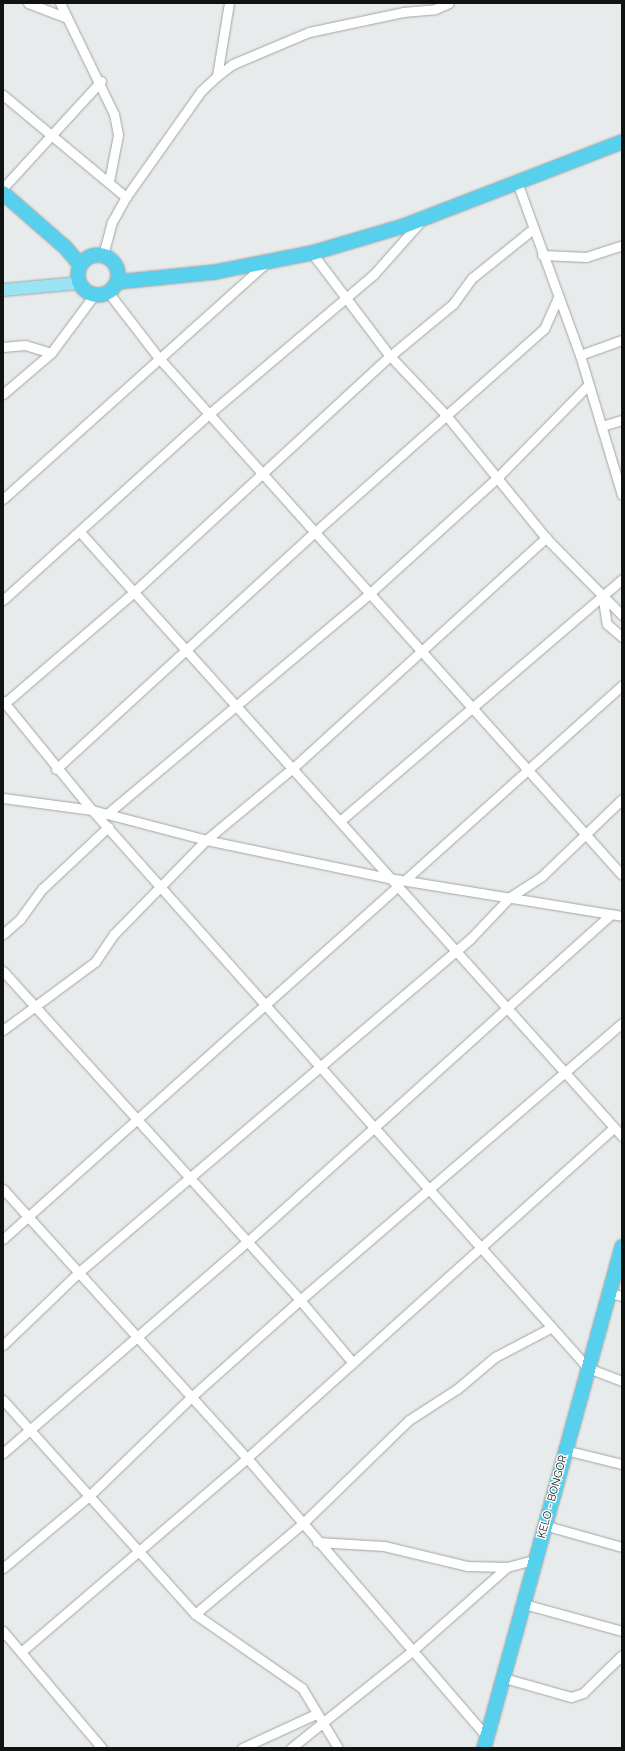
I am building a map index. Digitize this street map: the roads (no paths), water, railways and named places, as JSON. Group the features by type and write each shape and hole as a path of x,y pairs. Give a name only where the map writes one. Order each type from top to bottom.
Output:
{"highway":[{"path":"3,193 65,247 80,265 79,283 106,290 149,277 265,264 312,253 423,218 622,142"},
{"path":"65,247 97,256 117,268 149,277"},
{"path":"80,265 97,256"},
{"path":"106,290 117,268"},
{"name":"KELO - BONGOR","path":"486,1743 536,1559 547,1526 565,1450 588,1368 616,1295 622,1247"}],"main road":[{"path":"3,290 79,283"}],"street":[{"path":"28,3 67,18"},
{"path":"60,3 101,81 114,114 118,135 109,181"},
{"path":"217,76 230,3"},
{"path":"97,256 112,222 126,196 179,120 217,76 233,64 309,32 403,12 435,9 449,3"},
{"path":"3,188 49,134 101,81"},
{"path":"3,96 126,196"},
{"path":"517,182 542,255 580,354 622,495"},
{"path":"3,600 209,414 374,274 423,218"},
{"path":"533,229 472,278 453,304 390,356 262,470 134,591 4,702 56,769 320,1066 431,1188 588,1368 622,1381"},
{"path":"542,255 586,257 622,245"},
{"path":"312,253 345,299 390,356 446,415 498,477 546,538 622,615"},
{"path":"3,499 158,357 265,264"},
{"path":"3,394 51,353 106,290 158,357 262,470 420,652 622,875"},
{"path":"56,769 186,652 315,532 544,329 558,298"},
{"path":"580,354 622,340"},
{"path":"3,346 26,345 51,353"},
{"path":"107,814 239,707 369,594 498,477 588,385"},
{"path":"602,426 622,420"},
{"path":"80,532 134,591 186,652 294,767 388,878 622,1136"},
{"path":"3,1030 32,1006 94,962 114,934 206,840 294,767 546,538"},
{"path":"340,821 473,709 602,594 622,579"},
{"path":"602,594 607,624 622,636"},
{"path":"405,880 622,684"},
{"path":"3,798 92,810 206,840 388,878 622,916"},
{"path":"3,1345 79,1272 484,927 510,897 542,876 622,799"},
{"path":"3,934 20,919 42,889 108,827"},
{"path":"3,1239 397,887"},
{"path":"3,1454 136,1336 247,1242 611,914"},
{"path":"3,971 32,1006 300,1300 352,1363"},
{"path":"3,1568 88,1497 190,1398 300,1300 622,1023"},
{"path":"20,1652 247,1458 614,1128"},
{"path":"3,1189 27,1217 79,1272 190,1398 247,1458 486,1743"},
{"path":"195,1614 302,1524 409,1420 457,1389 495,1357 552,1327"},
{"path":"3,1400 31,1428 88,1497 195,1614 291,1678 310,1699 320,1722 338,1748"},
{"path":"565,1450 622,1464"},
{"path":"547,1526 622,1547"},
{"path":"317,1542 384,1546 467,1566 508,1567 536,1559"},
{"path":"291,1748 320,1722 411,1652 508,1567"},
{"path":"524,1604 622,1631"},
{"path":"3,1631 102,1748"},
{"path":"504,1678 571,1697 583,1692 622,1655"},
{"path":"242,1748 316,1714"}]}
